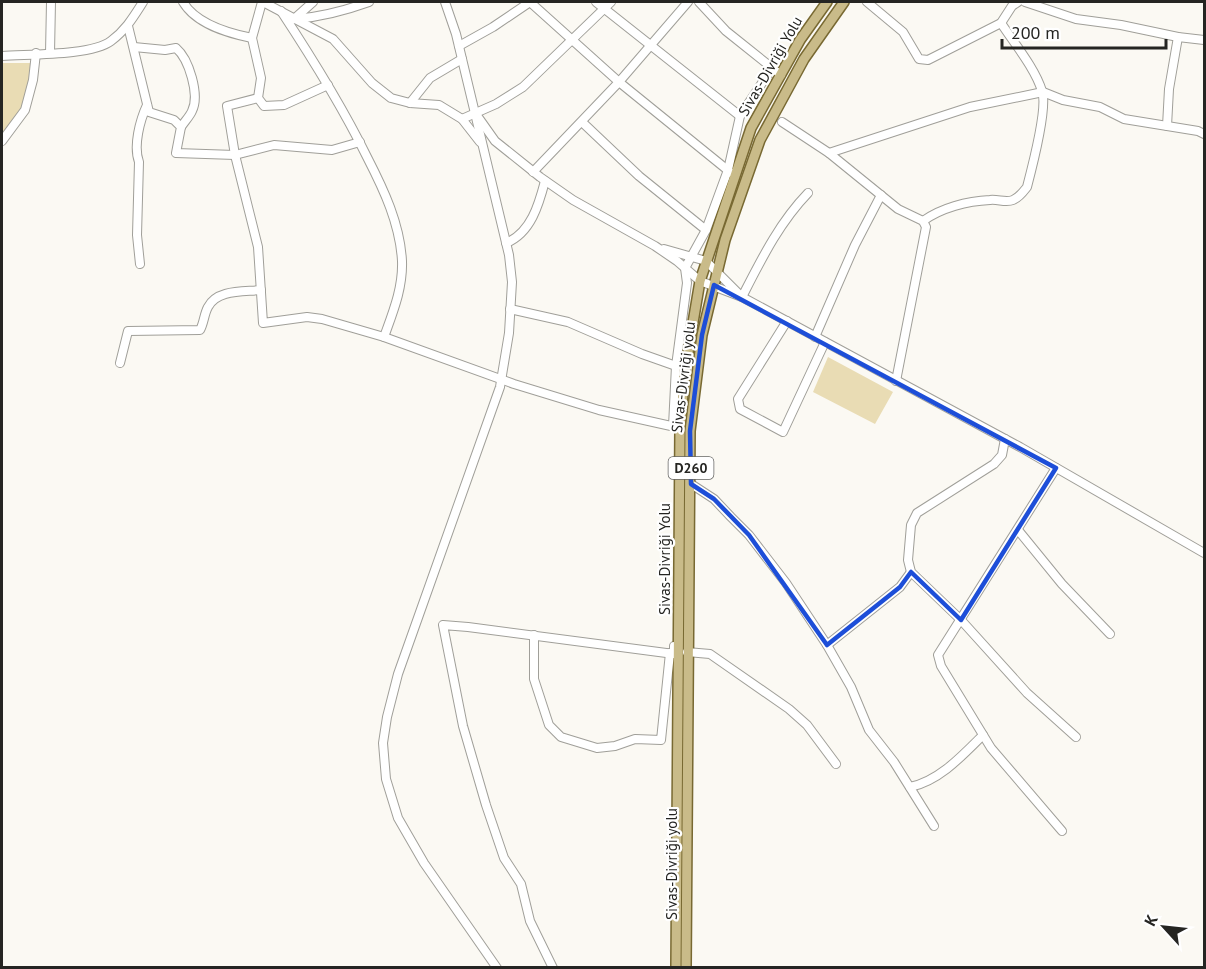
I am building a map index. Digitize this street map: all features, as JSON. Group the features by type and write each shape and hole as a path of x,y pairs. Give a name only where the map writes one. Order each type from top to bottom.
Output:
{"main road":[{"name":"Sivas-Divriği Yolu","path":"676,968 677,427 685,369 700,281 731,173 751,128 800,40 827,2"},
{"name":"Sivas-Divriği yolu","path":"686,968 690,431 702,335 724,240 760,140 804,59 844,2"}],"street":[{"path":"50,52 51,2"},
{"path":"2,56 88,50 110,42 128,26 143,2"},
{"path":"183,2 189,13 228,33 252,38"},
{"path":"328,85 284,105 264,106 258,98 261,78 252,38 262,2 333,39 372,83 391,98 410,103 438,105 462,119 482,145"},
{"path":"294,19 312,2"},
{"path":"294,19 316,18 369,2"},
{"path":"459,46 530,2 620,82 731,173"},
{"path":"596,2 740,116"},
{"path":"462,119 496,104 523,87 611,2"},
{"path":"533,172 620,82 688,2"},
{"path":"699,2 726,31 781,75"},
{"path":"867,2 903,32 919,59 928,60 1001,23 1012,6 1018,2"},
{"path":"1025,2 1076,19 1204,40"},
{"path":"449,3 506,243 512,282 509,333 501,379 399,674 387,717 383,743 386,779 398,818 424,863 498,968"},
{"path":"280,11 328,85 387,196 398,231 402,262 399,296 384,337"},
{"path":"923,221 932,214 959,205 991,200 1011,201 1021,195 1027,187 1040,128 1043,92 1001,23"},
{"path":"128,26 149,112 174,120 181,127"},
{"path":"1167,126 1169,89 1178,37"},
{"path":"134,46 165,50 176,48 182,53 190,68 194,98 193,110 181,127 176,153 235,155 274,145 332,150 360,142"},
{"path":"2,141 25,110 33,80 36,53"},
{"path":"410,103 430,78 462,59"},
{"path":"552,968 530,921 520,884 504,858 486,805 463,726 443,626 534,635 674,654 676,366 687,283 685,268 706,230 731,173 740,116 772,68"},
{"path":"829,153 970,107 1043,92 1064,100 1100,107 1125,119 1198,131 1204,134"},
{"path":"258,98 227,106 235,155 258,247 263,323 307,317 322,319 384,337 514,384 599,410 677,427"},
{"path":"140,264 137,235 139,162 136,154 142,116 147,105"},
{"path":"475,113 495,141 545,181 573,200 655,246 700,281 742,297 787,321 1005,439 1204,552"},
{"path":"582,122 633,171 706,230"},
{"path":"782,122 829,153 898,209 923,221 926,227 896,381"},
{"path":"506,243 515,239 529,224 541,198 545,181"},
{"path":"742,297 769,245 794,207 808,193"},
{"path":"815,337 855,245 881,195"},
{"path":"655,246 706,261 742,297"},
{"path":"120,363 128,330 200,330 206,309 222,294 261,290"},
{"path":"510,309 568,322 676,366"},
{"path":"787,321 738,399 740,409 783,432 825,342"},
{"path":"1005,439 1002,455 994,464 917,513 910,525 908,560 911,572 961,620 1026,693 1076,737"},
{"path":"1056,468 938,655 941,666 991,748 1062,831"},
{"path":"691,484 714,499 749,535 786,583 827,645 851,687 869,730 894,762 934,826"},
{"path":"1018,530 1062,584 1110,634"},
{"path":"827,645 900,587 911,572"},
{"path":"534,635 534,679 549,725 561,737 597,748 615,746 634,739 661,740 670,653"},
{"path":"687,652 710,654 789,709 807,725 836,764"},
{"path":"909,787 925,784 962,757 983,735"}],"highlighted area":[{"path":"714,285 1056,468 961,620 911,572 900,587 827,645 749,535 714,499 691,484 690,431 702,335"}],"shaded area":[{"path":"2,63 33,63 23,108 2,134"},
{"path":"828,357 893,392 875,424 813,392"}]}
